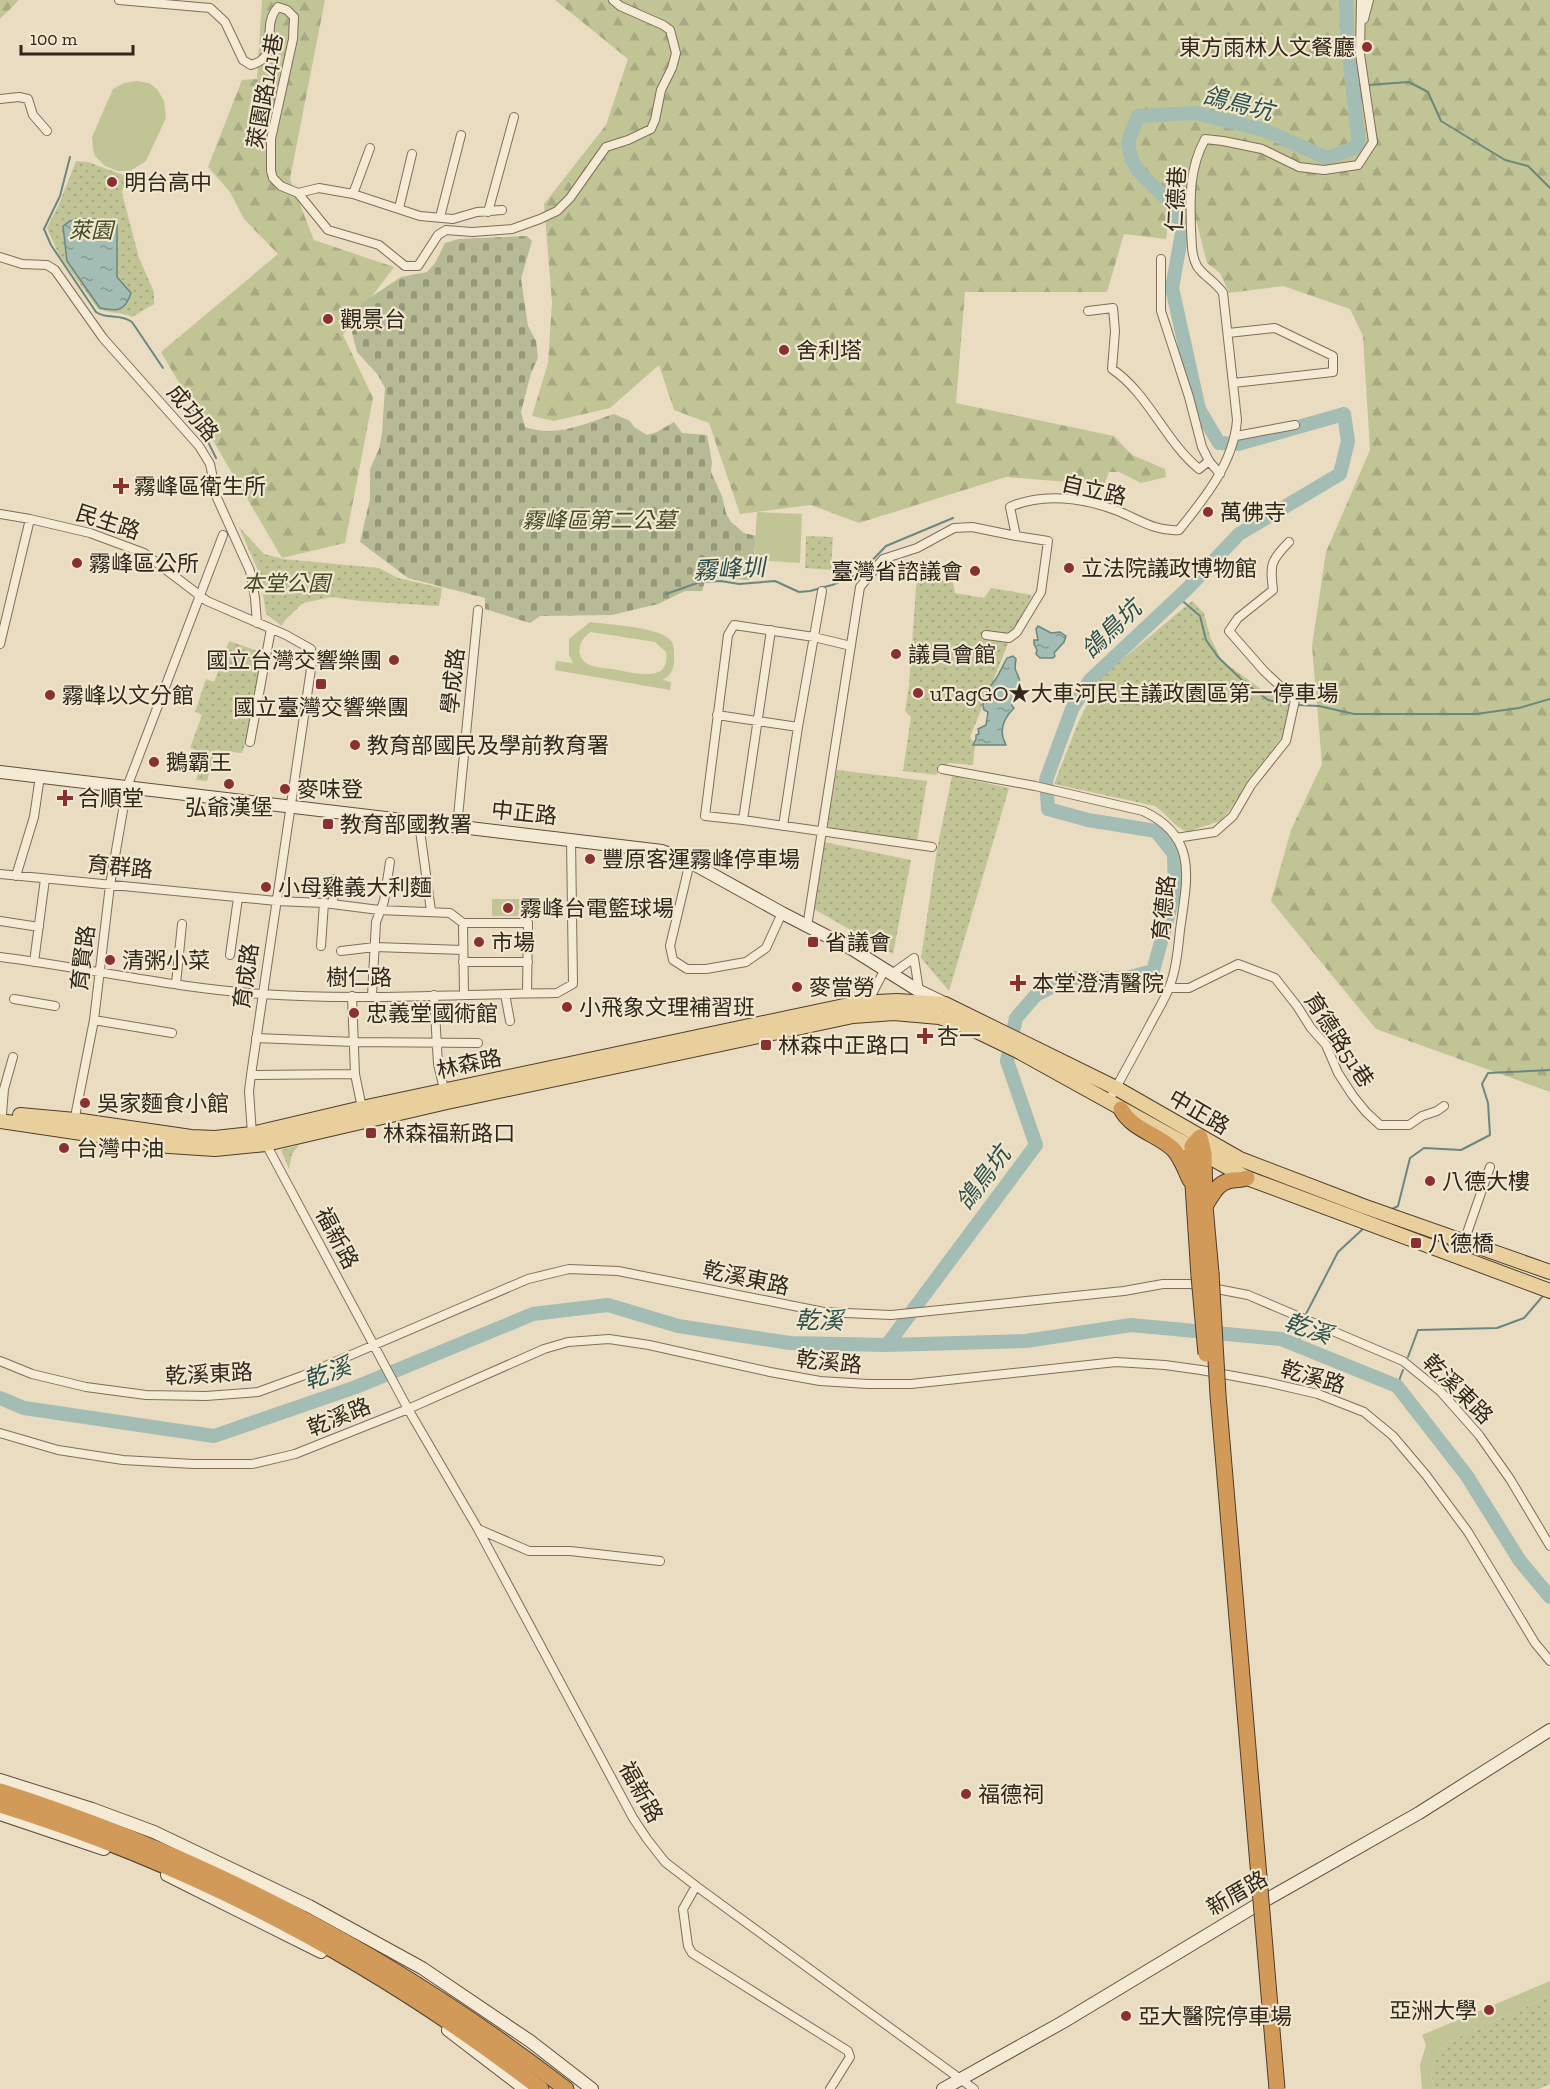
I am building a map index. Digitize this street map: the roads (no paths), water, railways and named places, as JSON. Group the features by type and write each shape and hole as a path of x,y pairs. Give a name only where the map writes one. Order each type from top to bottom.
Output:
{"highway":[{"path":"1114,1106 1130,1121 1174,1151 1184,1164 1193,1185 1218,1395 1278,2089"},
{"path":"1193,1185 1199,1145"},
{"path":"1199,1145 1205,1206 1205,1275 1270,2089"},
{"path":"1205,1206 1213,1191 1220,1185 1247,1178"},
{"path":"0,1791 148,1844 283,1908 357,1947 408,1978 471,2019 566,2089"},
{"path":"0,1805 135,1853 282,1921 392,1983 542,2089"}],"main road":[{"name":"林森路","path":"73,1126 169,1146 215,1149 266,1144 446,1096 858,1003 897,1001 945,1004"},
{"name":"中正路","path":"945,1004 999,1035"},
{"name":"林森路","path":"1,1116 73,1126 215,1138 252,1134 362,1108 446,1096 853,1016 894,1013 939,1017"},
{"path":"939,1017 999,1035 1020,1045"},
{"name":"中正路","path":"1020,1045 1116,1088 1247,1178 1459,1256"},
{"name":"中正路","path":"1020,1045 1114,1106 1199,1145 1395,1218 1464,1241"},
{"path":"1464,1241 1550,1272"},
{"path":"1459,1256 1550,1291"}],"street":[{"name":"萊園路141巷","path":"119,0 182,3 210,8 225,22 243,60 251,65 260,63 268,53 272,15 278,8 287,10 294,17 293,39 271,139 270,171 273,178 281,186 298,193 328,230 379,245 405,266 411,267 418,266 438,235 446,230 472,232 512,229 557,211 570,198 606,147 651,129 661,90 672,68 676,53 670,30 620,6 613,0"},
{"name":"仁德巷","path":"1235,438 1237,420 1223,293 1216,283 1199,270 1193,257 1190,202 1191,181 1197,154 1205,139 1262,149 1299,167 1324,170 1358,165 1373,142 1360,54 1361,0"},
{"name":"仁德巷","path":"1360,34 1369,0"},
{"path":"0,99 19,97 28,99 33,115 46,131"},
{"path":"488,212 514,117"},
{"path":"440,218 461,135"},
{"path":"353,194 370,147"},
{"path":"399,208 412,154"},
{"path":"298,193 319,188 353,194 420,216 440,218 453,219 502,210"},
{"name":"成功路","path":"0,257 22,264 47,265 55,270 102,338 199,446 210,464 218,498 250,571 257,622"},
{"name":"仁德巷","path":"1161,259 1161,311 1189,397 1202,447 1209,461 1222,471"},
{"path":"1088,311 1113,308 1115,331 1112,369 1130,385 1183,456 1199,469 1209,461"},
{"path":"1228,333 1275,328 1333,356 1333,372 1233,383"},
{"path":"1222,471 1235,438 1295,425"},
{"name":"自立路","path":"1016,536 1010,507 1022,501 1056,498 1091,503 1117,510 1155,528 1179,530 1222,471"},
{"name":"民生路","path":"0,514 90,532 144,553 222,609 257,622"},
{"path":"0,644 30,519"},
{"path":"807,927 860,587 882,559 917,548 954,528 972,527 1048,541 1041,592 1017,632 1009,638 986,635"},
{"name":"育賢路","path":"73,1126 94,1020 111,885 127,787 223,535"},
{"path":"1176,838 1215,832 1233,816 1251,785 1286,741 1295,700 1264,671 1229,631 1238,618 1273,591 1270,567 1289,542"},
{"path":"783,826 822,591"},
{"name":"學成路","path":"457,827 478,610"},
{"path":"257,622 311,649 312,662 290,807"},
{"path":"851,646 814,637 734,625 728,635 705,816 932,847"},
{"path":"250,742 271,628"},
{"path":"743,820 771,630"},
{"path":"717,715 798,727"},
{"name":"育德路","path":"942,769 1056,790 1143,811 1160,819 1176,838 1186,859 1187,876 1170,988 1116,1088 1114,1106"},
{"name":"中正路","path":"0,772 663,851 690,862 807,927 852,949 919,991 945,1004"},
{"path":"16,876 34,817 40,777"},
{"name":"育成路","path":"252,1134 249,1091 261,994 290,807"},
{"path":"419,823 431,911"},
{"name":"樹仁路","path":"0,957 176,984 261,994 372,996 557,993 573,984 571,839"},
{"path":"372,996 375,922 384,901 390,862"},
{"path":"690,862 670,946 673,960 687,969 706,969 746,962 766,948 782,913"},
{"name":"育群路","path":"0,874 238,898 379,910 450,913 463,923"},
{"path":"34,962 45,879"},
{"path":"321,946 334,879"},
{"path":"230,955 238,898"},
{"path":"0,921 39,927"},
{"path":"464,995 463,923 528,923 527,993"},
{"path":"176,984 182,924"},
{"path":"341,951 375,947 463,950"},
{"path":"858,1003 871,996 889,971 914,958 919,991"},
{"path":"463,962 528,962"},
{"name":"育德路51巷","path":"1170,988 1189,988 1238,964 1275,978 1326,1045 1338,1073 1353,1096 1380,1125 1409,1125 1444,1106"},
{"path":"505,994 510,1021"},
{"path":"434,995 438,1064 446,1096"},
{"path":"352,996 355,1074 362,1108"},
{"path":"14,999 55,1006"},
{"path":"939,1017 945,1004"},
{"path":"94,1020 172,1034"},
{"path":"256,1038 436,1044 478,1043"},
{"path":"1,1116 4,1089 13,1057"},
{"path":"251,1075 355,1074"},
{"path":"252,1134 266,1144"},
{"name":"福新路","path":"266,1144 406,1405 478,1529 633,1818 647,1839 665,1862 696,1886 974,2089"},
{"path":"1459,1256 1490,1167"},
{"name":"乾溪東路","path":"0,1361 32,1374 86,1387 146,1395 206,1396 258,1392 375,1348 528,1279 569,1269 618,1271 824,1312 891,1316 1124,1291 1163,1284 1191,1284 1248,1295 1403,1361 1442,1392 1479,1435 1498,1461 1550,1546"},
{"name":"乾溪路","path":"0,1433 58,1450 123,1460 193,1464 252,1464 295,1454 406,1405 544,1349 568,1342 609,1339 649,1345 820,1381 868,1384 910,1384 1116,1362 1165,1365 1266,1382 1318,1394 1364,1412 1393,1436 1426,1474 1468,1532 1530,1634 1550,1661"},
{"path":"478,1529 529,1551 570,1551 660,1561"},
{"name":"新厝路","path":"943,2089 1063,2022 1257,1905 1409,1819 1550,1730"},
{"path":"0,1780 92,1809 154,1832 309,1906 422,1968 530,2041 592,2089"},
{"path":"0,1814 138,1860 346,1964 418,2007 525,2089"},
{"path":"696,1886 683,1909 688,1946 692,1953 848,2051 850,2057 830,2089"}],"water":[{"path":"78,219 112,219 117,225 117,277 131,293 126,304 120,309 100,308 67,261 63,226"},
{"path":"1038,626 1051,633 1060,632 1066,636 1053,658 1040,658 1036,654 1034,640 1038,640 1036,629"},
{"path":"1013,656 1016,659 1015,668 1020,686 1012,706 1014,708 1003,725 1002,735 1006,745 973,745 976,735 979,734 978,729 986,725 988,712 984,710 983,705 985,694 1007,658"}],"waterway":[{"name":"鴿鳥坑","path":"887,1345 1036,1145 1007,1061 1016,1018 1036,995 1069,978 1126,978 1153,971 1175,891 1174,854 1156,831 1088,820 1048,809 1046,780 1072,709 1090,680 1188,588 1239,534 1340,474 1348,441 1344,414 1238,444 1219,443 1199,409 1172,288 1183,227 1171,203 1139,172 1131,158 1128,142 1138,116 1195,113 1264,130 1327,158 1359,146 1347,37 1346,0"},
{"path":"1368,85 1409,82 1428,92 1441,121 1505,160 1528,166 1550,188"},
{"path":"1352,86 1362,85"},
{"path":"70,157 60,196 44,229 51,245 96,312 132,322 163,368"},
{"path":"192,409 216,458"},
{"name":"霧峰圳","path":"666,594 700,582 721,581 739,584 775,581 799,592 810,591 859,574 886,546 953,518"},
{"path":"1178,597 1200,616 1206,640 1218,657 1245,683 1268,700 1292,705"},
{"path":"1298,705 1319,706 1354,714 1476,714 1519,708 1550,699"},
{"path":"1392,1209 1398,1206 1410,1158 1424,1148 1461,1150 1490,1135 1488,1103 1482,1084 1488,1073 1550,1070"},
{"path":"1306,1314 1338,1252 1365,1227"},
{"path":"1408,1357 1418,1330 1497,1328 1524,1318 1542,1297"},
{"name":"乾溪","path":"0,1398 24,1408 214,1436 356,1387 533,1314 608,1305 678,1326 790,1343 887,1345 1026,1341 1131,1325 1281,1339 1397,1386 1467,1476 1520,1561 1550,1597"},
{"path":"1298,1346 1303,1327"},
{"path":"1397,1386 1403,1370"}],"place":[{"name":"東方雨林人文餐廳","path":"1367,47"},
{"name":"明台高中","path":"112,182"},
{"name":"觀景台","path":"328,319"},
{"name":"舍利塔","path":"784,350"},
{"name":"霧峰區衛生所","path":"121,486"},
{"name":"萬佛寺","path":"1208,512"},
{"name":"霧峰區公所","path":"77,563"},
{"name":"立法院議政博物館","path":"1069,568"},
{"name":"臺灣省諮議會","path":"975,571"},
{"name":"議員會館","path":"896,654"},
{"name":"國立台灣交響樂團","path":"394,660"},
{"name":"國立臺灣交響樂團","path":"321,684"},
{"name":"uTagGO★大車河民主議政園區第一停車場","path":"918,693"},
{"name":"霧峰以文分館","path":"50,695"},
{"name":"教育部國民及學前教育署","path":"355,745"},
{"name":"鵝霸王","path":"154,762"},
{"name":"弘爺漢堡","path":"229,784"},
{"name":"麥味登","path":"285,789"},
{"name":"合順堂","path":"65,798"},
{"name":"教育部國教署","path":"328,824"},
{"name":"豐原客運霧峰停車場","path":"590,859"},
{"name":"小母雞義大利麵","path":"266,887"},
{"name":"霧峰台電籃球場","path":"508,908"},
{"name":"市場","path":"479,942"},
{"name":"省議會","path":"813,942"},
{"name":"清粥小菜","path":"110,960"},
{"name":"本堂澄清醫院","path":"1018,983"},
{"name":"麥當勞","path":"797,987"},
{"name":"小飛象文理補習班","path":"567,1007"},
{"name":"忠義堂國術館","path":"354,1013"},
{"name":"杏一","path":"925,1036"},
{"name":"林森中正路口","path":"766,1045"},
{"name":"吳家麵食小館","path":"85,1103"},
{"name":"林森福新路口","path":"371,1133"},
{"name":"台灣中油","path":"64,1148"},
{"name":"八德大樓","path":"1430,1181"},
{"name":"八德橋","path":"1416,1243"},
{"name":"福德祠","path":"966,1794"},
{"name":"亞洲大學","path":"1489,2010"},
{"name":"亞大醫院停車場","path":"1126,2016"}],"park label":[{"name":"萊園","path":"91,230"},
{"name":"霧峰區第二公墓","path":"599,520"},
{"name":"本堂公園","path":"286,583"}]}
